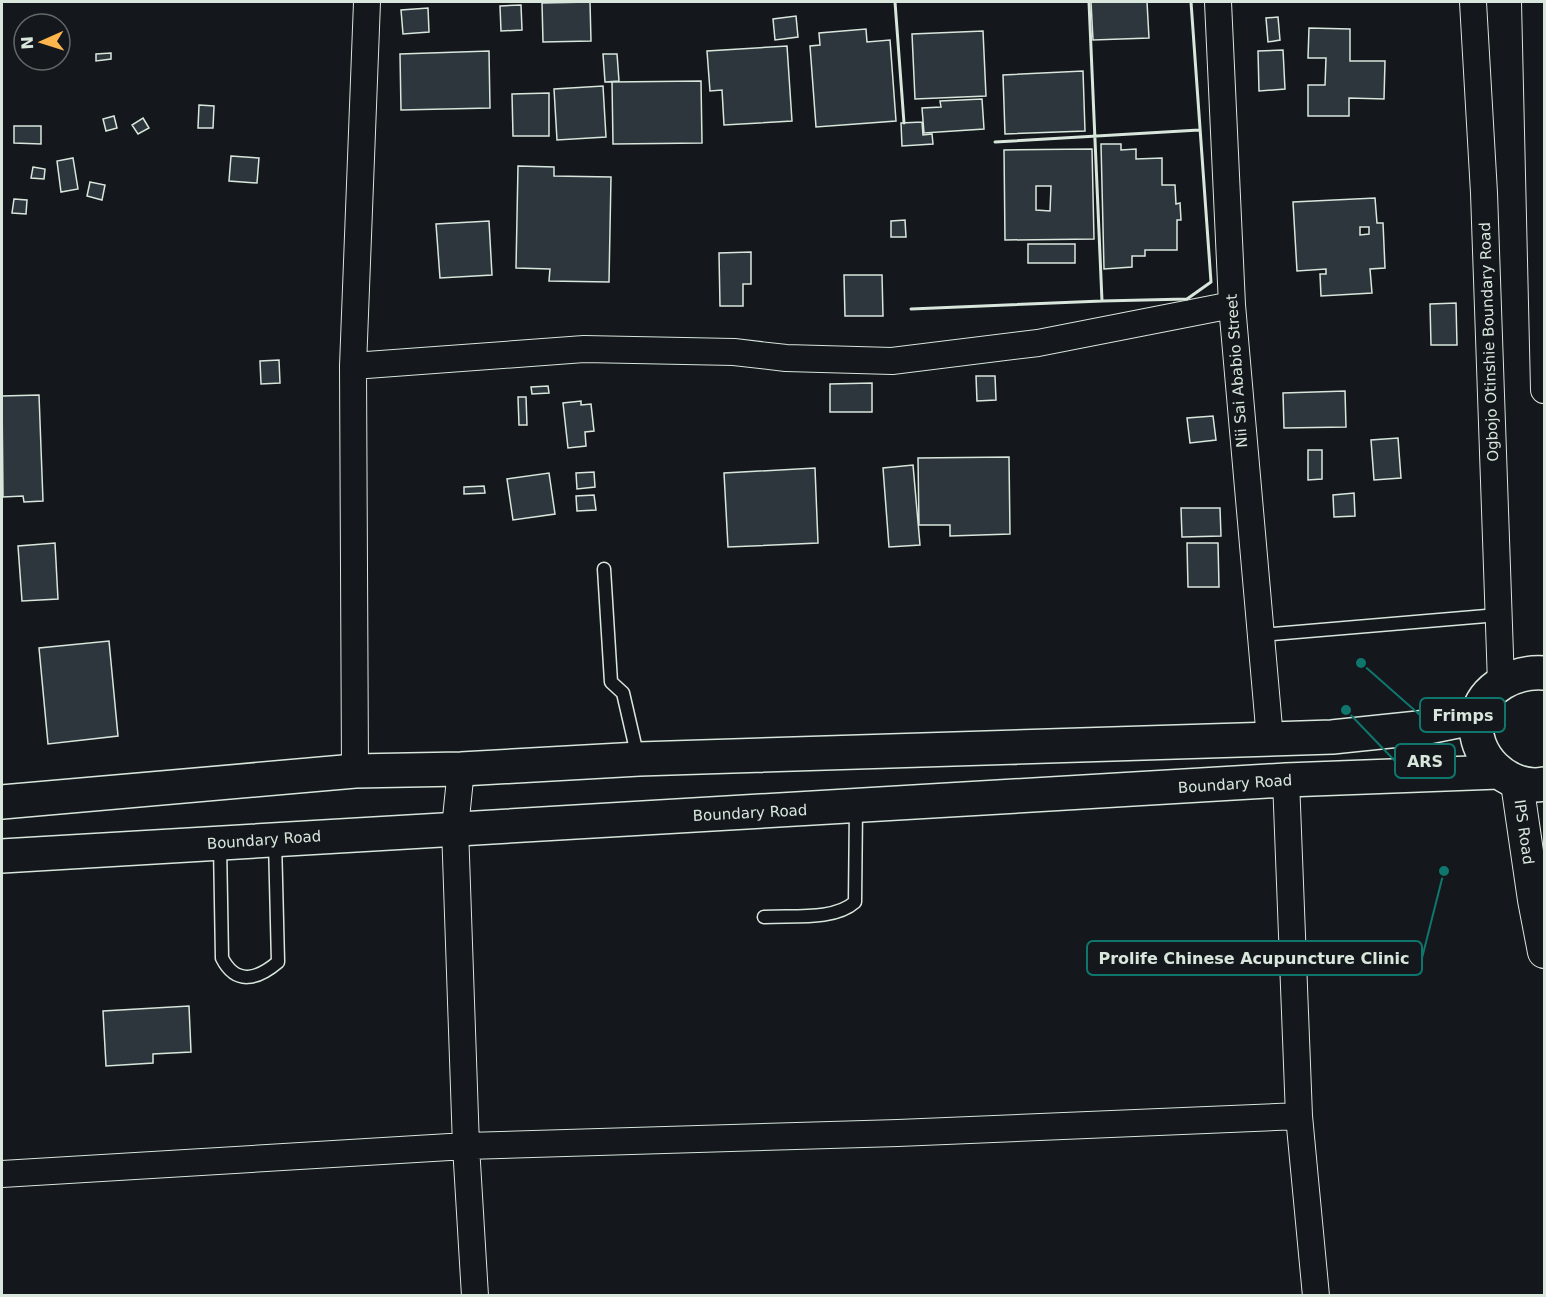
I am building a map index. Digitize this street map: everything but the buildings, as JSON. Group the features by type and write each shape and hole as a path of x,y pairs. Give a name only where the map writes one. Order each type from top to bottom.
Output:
{"main road":[{"path":"1520,779 1487,760 1481,746 1477,717 1491,692 1501,683 1515,675 1545,673"},
{"path":"2,802 355,771 461,769 639,759 1332,737 1428,727 1477,717"},
{"name":"Boundary Road","path":"2,856 1286,780 1520,779"}],"street":[{"path":"355,771 353,366 367,2"},
{"name":"Nii Sai Ababio Street","path":"1218,2 1232,305 1270,740"},
{"name":"Ogbojo Otinshie Boundary Road","path":"1473,2 1484,193 1501,683"},
{"path":"1536,14 1545,390"},
{"path":"353,366 584,349 734,352 786,358 892,361 1038,343 1232,305"},
{"path":"461,769 455,828 465,1146 475,1296"},
{"name":"IPS Road","path":"1520,779 1534,900 1545,952"},
{"path":"1286,780 1299,1116 1316,1296"},
{"path":"2,1174 465,1146 898,1133 1299,1116"}],"lane":[{"path":"604,569 611,682 623,693 639,759"},
{"path":"1260,635 1498,615"},
{"path":"764,917 829,914 846,910 855,902 856,807"},
{"path":"220,843 222,958 228,968 241,976 262,975 278,962 275,839"}],"wall":[{"path":"895,2 904,123"},
{"path":"1089,2 1102,301 1187,299 1211,282 1191,2"},
{"path":"995,142 1199,130"},
{"path":"911,309 1102,301"}],"place":[{"name":"Frimps","path":"1361,663"},
{"name":"ARS","path":"1346,710"},
{"name":"Prolife Chinese Acupuncture Clinic","path":"1444,871"}]}
